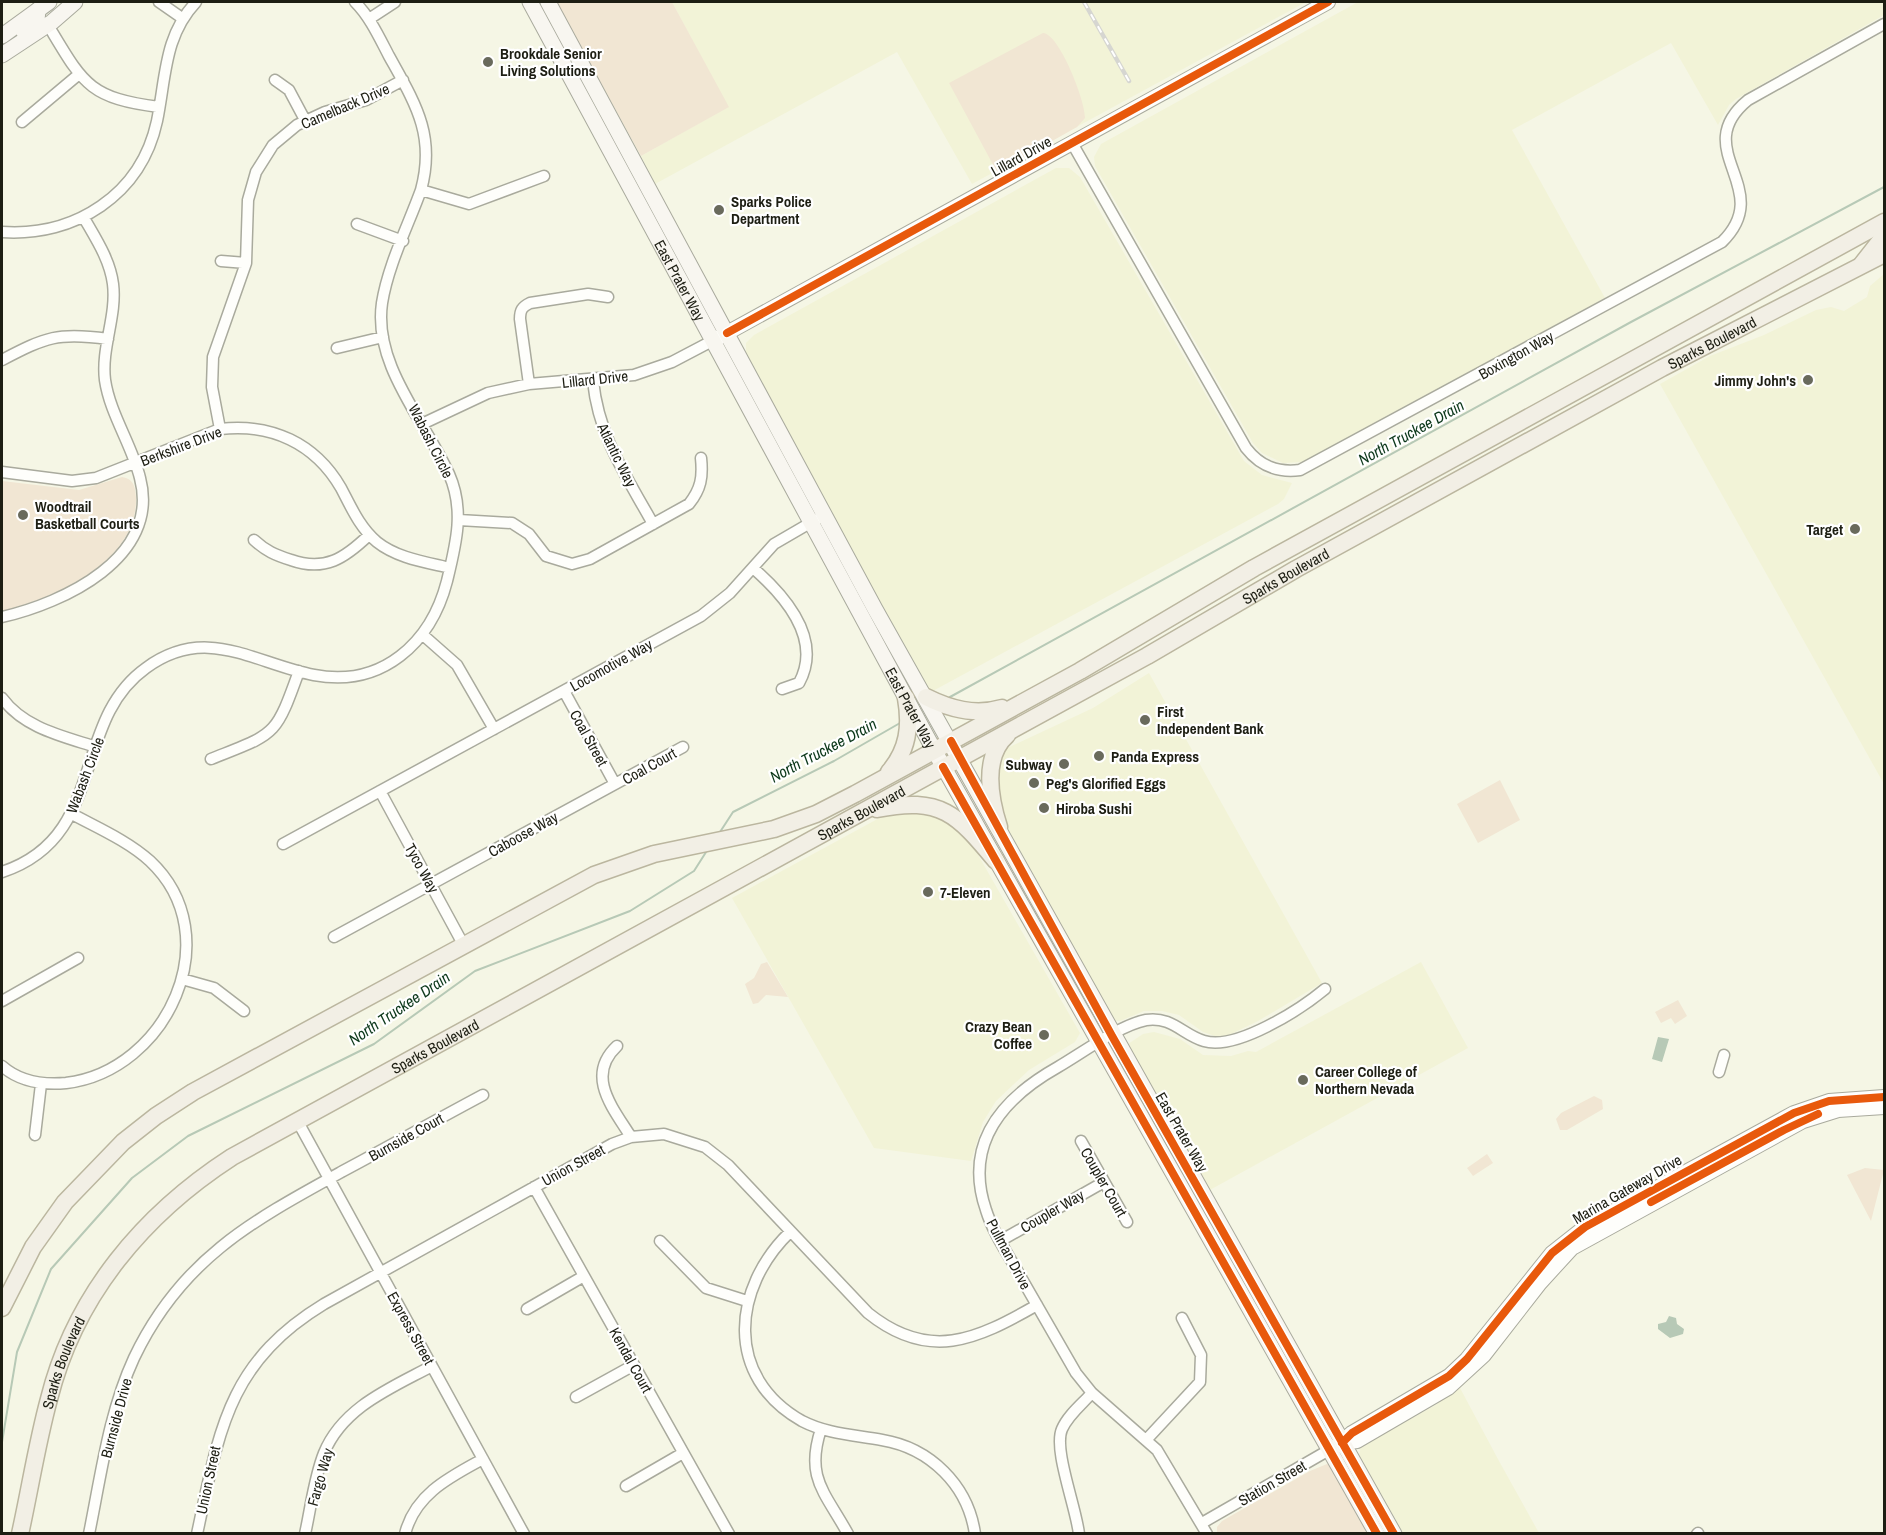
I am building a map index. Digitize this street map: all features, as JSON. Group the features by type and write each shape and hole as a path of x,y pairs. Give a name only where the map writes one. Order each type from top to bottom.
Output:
{"main road":[{"path":"48,25 50,14 62,2"},
{"path":"2,54 48,25 75,2"},
{"name":"East Prater Way","path":"530,2 712,341 926,697 999,827 1106,1040"},
{"name":"East Prater Way","path":"548,2 727,333 906,698 934,750 996,861 1106,1040 1336,1447 1377,1533"},
{"path":"2,54 36,22 40,4"},
{"path":"2,36 40,4"},
{"name":"Sparks Boulevard","path":"2,1308 33,1247 64,1202 123,1142 193,1092 594,875 621,864 690,845 752,834 816,814 1176,615 1264,562 1884,222"},
{"path":"1857,269 1884,236"},
{"name":"Sparks Boulevard","path":"20,1533 49,1398 60,1365 87,1305 106,1272 145,1227 177,1196 232,1157 1096,684 1296,569 1452,483 1755,319 1884,254"},
{"path":"1452,483 1463,467 1471,462 1604,390 1635,360"},
{"path":"1096,684 1099,672 1155,638 1176,615"},
{"path":"926,697 958,710 977,712 1023,701"},
{"path":"884,778 896,763 905,746 909,715 906,698"},
{"path":"999,827 990,793 993,753 1003,739 1017,727"},
{"path":"861,812 901,805 934,806 960,821 996,861"},
{"name":"East Prater Way","path":"1336,1447 1394,1533"}],"street":[{"path":"159,2 182,18"},
{"path":"2,232 38,232 84,218 112,199 136,172 152,139 166,57 182,18 196,2"},
{"name":"Wabash Circle","path":"2,872 40,852 57,835 72,814 106,719 122,691 146,667 174,653 198,648 222,648 299,671 330,677 360,674 389,663 423,635 439,606 450,568 459,520 458,505 450,477 392,366 383,337 382,302 421,190 427,158 425,133 419,112 403,80 369,18 355,2"},
{"path":"369,18 395,2"},
{"name":"Lillard Drive","path":"422,423 488,393 529,384 593,381 653,370 727,333 1328,2"},
{"name":"Boxington Way","path":"1072,143 1246,448 1269,468 1300,470 1722,242 1736,226 1742,205 1738,182 1728,163 1725,143 1733,114 1748,100 1884,24"},
{"path":"48,25 78,75 98,92 110,98 159,107"},
{"path":"22,122 78,75"},
{"path":"275,80 289,90 305,120"},
{"name":"Camelback Drive","path":"220,429 212,387 213,357 246,263 248,200 256,172 273,145 305,120 366,100 403,80"},
{"path":"421,190 469,204 544,176"},
{"path":"2,617 47,604 108,568 124,552 137,530 143,505 142,485 136,463 105,381 113,285 107,260 84,218"},
{"path":"357,224 403,241"},
{"path":"221,261 246,263"},
{"path":"529,384 520,319 520,311 524,306 530,303 588,294 608,297"},
{"path":"2,360 35,343 61,335 108,339"},
{"path":"337,348 383,337"},
{"name":"Atlantic Way","path":"593,381 596,405 605,437 653,524"},
{"name":"Berkshire Drive","path":"2,472 79,481 136,463 220,429 236,427 267,430 310,450 331,472 369,535 397,553 450,568"},
{"path":"459,520 513,523 529,534 546,556 572,564 590,559 681,509 695,497 703,476 700,458"},
{"name":"Locomotive Way","path":"283,844 701,616 730,593 774,544 818,519"},
{"path":"254,540 267,553 314,566 344,558 369,535"},
{"path":"753,568 790,606 803,638 806,659 803,675 799,683 782,689"},
{"path":"423,635 457,665 494,729"},
{"path":"211,759 260,739 276,727 282,718 299,671"},
{"name":"Coal Street","path":"564,691 615,784"},
{"path":"2,698 25,721 96,747"},
{"name":"Coal Court","path":"615,784 683,747"},
{"name":"Caboose Way","path":"334,937 615,784"},
{"name":"Tyco Way","path":"380,791 464,944"},
{"path":"2,1066 17,1076 54,1084 87,1078 123,1062 150,1039 162,1023 182,979 186,959 185,928 169,885 150,861 137,850 72,814"},
{"path":"2,1001 78,958"},
{"path":"182,979 214,988 244,1011"},
{"name":"Pullman Drive","path":"1208,1533 1167,1462 1147,1439 1092,1393 1076,1373 990,1222 982,1194 981,1165 989,1133 996,1118 1016,1094 1135,1023 1153,1020 1173,1023 1204,1041 1225,1044 1234,1042 1313,999 1325,989"},
{"path":"617,1046 603,1068 602,1086 631,1137"},
{"path":"1719,1072 1724,1055"},
{"path":"35,1135 41,1083"},
{"name":"Burnside Court","path":"330,1178 483,1095"},
{"name":"Marina Gateway Drive","path":"1336,1447 1352,1432 1449,1376 1480,1343 1552,1253 1585,1227 1794,1113 1828,1101 1884,1098"},
{"name":"Marina Gateway Drive","path":"1336,1447 1357,1441 1448,1388 1484,1355 1545,1276 1572,1248 1803,1121 1838,1110 1884,1107"},
{"name":"Express Street","path":"298,1122 524,1533"},
{"name":"Union Street","path":"197,1533 224,1418 255,1362 287,1329 306,1315 612,1143 631,1137 664,1134 705,1147 728,1165 868,1313 880,1323 907,1336 940,1342 971,1338 998,1328 1037,1305"},
{"name":"Coupler Court","path":"1081,1141 1127,1222"},
{"name":"Burnside Drive","path":"89,1533 124,1383 134,1359 159,1314 194,1269 237,1232 330,1178"},
{"name":"Coupler Way","path":"1000,1240 1104,1182"},
{"name":"Kendal Court","path":"534,1187 729,1533"},
{"path":"790,1232 765,1260 747,1301 745,1332 757,1374 774,1399 787,1411 821,1429 893,1442 922,1454 936,1464 955,1484 969,1510 975,1533"},
{"path":"660,1241 706,1288 747,1301"},
{"path":"526,1309 584,1276"},
{"path":"1147,1439 1195,1390 1202,1373 1201,1355 1182,1318"},
{"path":"576,1397 634,1365"},
{"name":"Fargo Way","path":"305,1533 319,1467 340,1425 365,1403 432,1366"},
{"path":"1079,1533 1074,1500 1059,1448 1059,1439 1066,1421 1092,1393"},
{"path":"821,1429 813,1454 816,1476 848,1533"},
{"name":"Station Street","path":"1202,1523 1336,1447"},
{"path":"626,1486 684,1454"},
{"path":"405,1533 412,1515 432,1490 483,1459"}],"shaded area":[{"path":"556,2 672,2 729,107 641,156"},
{"path":"672,2 1306,2 972,184 897,52 655,184 641,156 728,107"},
{"path":"1358,2 1884,2 1884,15 1736,99 1729,105 1718,125 1671,43 1512,130 1605,298 1313,457 1302,462 1283,463 1262,453 1253,443 1095,166 1094,157 1101,144"},
{"path":"1043,33 1049,36 1064,56 1081,98 1085,118 1077,127 997,172 949,83"},
{"path":"1056,168 1069,168 1080,177 1244,461 1262,475 1292,483 1284,499 1278,504 931,692 919,675 746,359 746,343 754,335"},
{"path":"1884,274 1884,784 1660,384 1710,356 1764,335 1816,310 1831,307 1844,311 1867,297 1870,286"},
{"path":"122,477 129,480 134,487 136,497 133,520 123,540 108,558 89,574 68,586 45,597 2,611 2,481 79,490"},
{"path":"1149,673 1322,983 1258,1021 1227,1036 1215,1036 1203,1032 1179,1015 1162,1011 1144,1011 1120,1021 1114,1021 1001,817 995,778 1003,750 1093,708"},
{"path":"1500,780 1520,820 1478,843 1457,804"},
{"path":"902,810 937,814 969,839 1080,1033 1075,1042 1029,1070 996,1101 983,1122 971,1161 874,1148 732,898 883,816"},
{"path":"767,962 788,997 766,995 758,1003 753,1004 745,984 754,978 761,964"},
{"path":"1421,962 1468,1048 1208,1191 1128,1044 1143,1034 1154,1032 1180,1039 1203,1055 1231,1056 1248,1051 1256,1052"},
{"path":"1678,1000 1687,1016 1675,1024 1671,1018 1661,1023 1655,1012"},
{"path":"1658,1037 1669,1039 1662,1062 1652,1059"},
{"path":"1594,1096 1602,1100 1603,1109 1567,1130 1560,1130 1556,1119 1561,1113"},
{"path":"1487,1154 1493,1163 1473,1176 1467,1168"},
{"path":"1865,1168 1884,1170 1871,1221 1847,1175"},
{"path":"1669,1316 1676,1318 1677,1324 1684,1329 1683,1334 1670,1338 1658,1329 1658,1324 1666,1322"},
{"path":"1460,1388 1539,1533 1403,1533 1359,1456 1361,1446 1434,1406"},
{"path":"1327,1464 1331,1465 1371,1533 1217,1534 1217,1527 1222,1521 1310,1471"}],"waterway":[{"name":"North Truckee Drain","path":"950,697 1631,322 1884,187"},
{"name":"North Truckee Drain","path":"720,832 733,812 834,761 900,723"},
{"name":"North Truckee Drain","path":"2,1442 17,1352 51,1269 132,1178 188,1136 374,1044 475,971 630,911 694,871 708,849"}],"railway":[{"path":"1084,2 1129,81"}],"cycle path":[{"path":"727,333 1328,2"},
{"path":"951,741 1112,1036 1394,1534"},
{"path":"943,767 1377,1534"},
{"path":"1342,1443 1352,1433 1449,1376 1467,1359 1552,1253 1585,1227 1794,1113 1829,1101 1884,1097"},
{"path":"1651,1202 1818,1114"}],"place":[{"name":"Brookdale Senior Living Solutions","path":"488,62"},
{"name":"Sparks Police Department","path":"719,210"},
{"name":"Jimmy John's","path":"1808,380"},
{"name":"Woodtrail Basketball Courts","path":"23,515"},
{"name":"Target","path":"1855,529"},
{"name":"First Independent Bank","path":"1145,720"},
{"name":"Panda Express","path":"1099,756"},
{"name":"Subway","path":"1064,764"},
{"name":"Peg's Glorified Eggs","path":"1034,783"},
{"name":"Hiroba Sushi","path":"1044,808"},
{"name":"7-Eleven","path":"928,892"},
{"name":"Crazy Bean Coffee","path":"1044,1035"},
{"name":"Career College of Northern Nevada","path":"1303,1080"}]}
